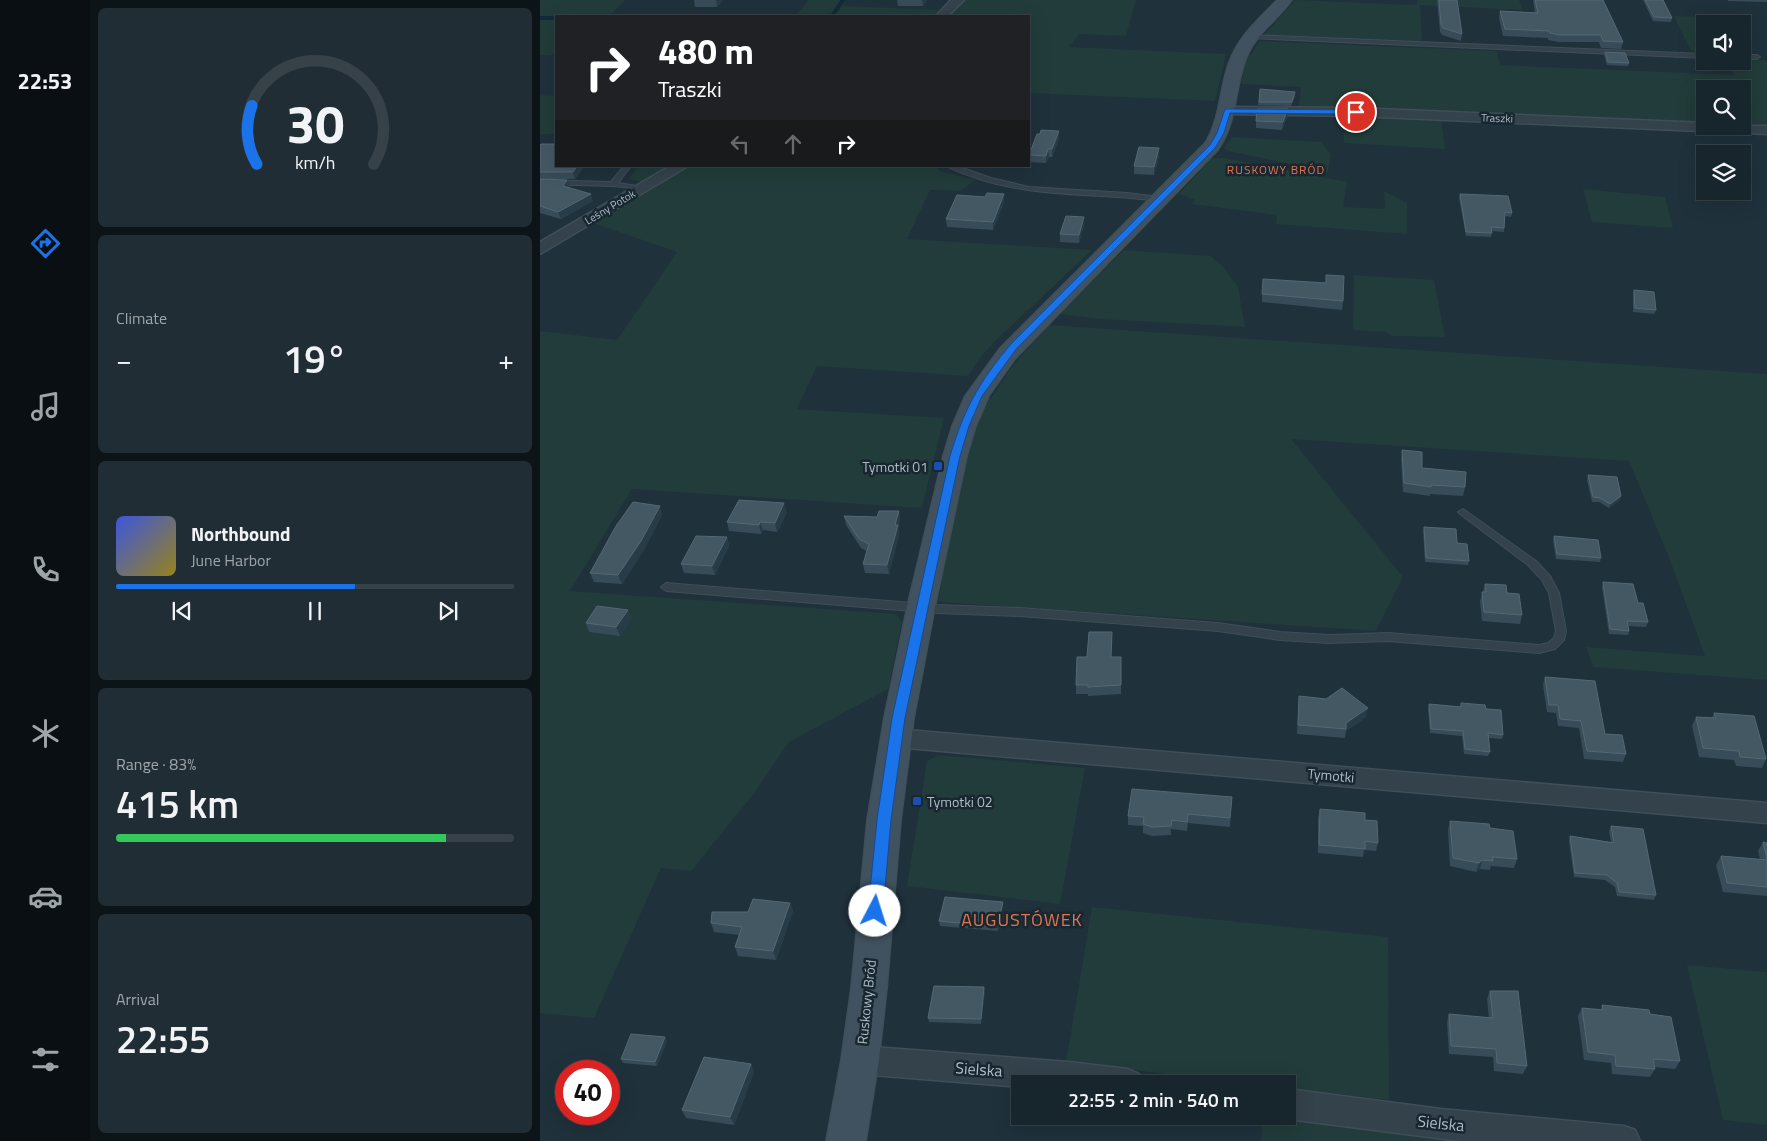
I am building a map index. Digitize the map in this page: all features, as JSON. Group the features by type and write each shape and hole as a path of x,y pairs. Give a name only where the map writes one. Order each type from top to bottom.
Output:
{"street":[{"path":"943,15 958,0"},
{"name":"Ruskowy Bród","path":"846,1141 860,1060 884,820 896,738 921,607 955,456 964,426 977,396 1006,354 1212,146 1221,133 1235,68 1250,37 1285,0"},
{"name":"Traszki","path":"1227,111 1347,112 1767,130"},
{"name":"Leśny Potok","path":"540,249 679,167"},
{"name":"Tymotki","path":"896,738 1767,813"},
{"name":"Sielska","path":"860,1060 1056,1075"},
{"name":"Sielska","path":"1296,1105 1441,1124 1624,1141"}],"lane":[{"path":"1250,37 1696,56"},
{"path":"1751,57 1758,57"},
{"path":"613,184 627,167"},
{"path":"953,167 1007,185 1027,188 1110,192 1160,199"},
{"path":"540,182 613,184 642,188"},
{"path":"666,587 921,607 1139,620 1218,627 1280,636 1388,638 1539,649 1551,646 1559,640 1561,632 1554,593 1546,578 1532,564 1463,512"}],"green space":[{"path":"540,0 625,0 610,15 555,15 555,55 540,55"},
{"path":"808,0 846,0 843,6 943,10 937,15 797,15"},
{"path":"965,0 1136,0 1126,36 1079,34 1069,47 1226,54 1215,101 1030,93 1030,15 951,15"},
{"path":"1295,0 1417,5 1417,0 1519,0 1523,10 1420,5 1422,41 1264,35"},
{"path":"1674,16 1696,17 1696,51 1691,51"},
{"path":"1259,41 1497,51 1500,65 1734,75 1732,70 1751,70 1751,60 1767,60 1767,126 1751,125 1751,80 1696,80 1696,124 1299,106 1301,87 1241,84 1246,55 1252,54"},
{"path":"540,95 555,96 555,134 540,134"},
{"path":"1343,115 1441,119 1445,149 1344,143"},
{"path":"1232,137 1321,142 1331,154 1328,172 1228,151 1224,148"},
{"path":"1212,158 1224,158 1347,182 1343,207 1385,209 1384,191 1407,203 1407,234 1276,224 1277,215 1191,204 1195,200 1179,194"},
{"path":"638,167 672,167 643,182 628,179"},
{"path":"687,167 936,167 940,171 975,180 961,191 930,190 907,239 1092,250 996,340 979,359 968,376 817,366 797,409 944,418 922,508 632,489 570,591 896,614 902,622 888,689 789,742 752,796 691,871 661,868 594,1018 540,1013 540,331 617,340 677,252 593,223"},
{"path":"1583,189 1665,197 1673,228 1592,222"},
{"path":"1124,250 1211,256 1224,268 1238,287 1245,327 1100,319 1060,314"},
{"path":"1354,275 1434,280 1445,337 1392,336 1385,332 1353,330"},
{"path":"1049,325 1767,374 1767,680 1593,667 1586,647 1705,656 1670,560 1629,461 1291,439 1403,577 1376,631 938,602 955,508 975,421 1014,364"},
{"path":"938,755 1085,768 1060,904 907,886 927,761"},
{"path":"1092,907 1388,937 1389,1100 1296,1089 1296,1075 1175,1075 1066,1062"},
{"path":"1687,965 1767,972 1767,1125 1723,1120"},
{"path":"1296,1121 1466,1137 1466,1141 1261,1141 1262,1125 1296,1125"}],"building":[{"path":"1439,0 1457,0 1462,34 1443,28 1441,25"},
{"path":"1535,0 1603,0 1623,42 1603,41 1601,35 1559,35 1549,31 1505,29 1500,11 1538,13"},
{"path":"1645,0 1663,0 1672,18 1654,17"},
{"path":"1605,52 1625,53 1629,63 1608,62"},
{"path":"1260,89 1295,92 1292,102 1259,102"},
{"path":"1257,109 1288,109 1283,122 1256,121"},
{"path":"1041,130 1059,131 1052,149 1048,149 1046,156 1030,155 1037,134 1040,134"},
{"path":"555,144 555,167 576,167 573,172 540,172 540,145"},
{"path":"1139,147 1159,148 1154,167 1134,166"},
{"path":"540,179 567,180 563,186 591,194 558,212 540,206"},
{"path":"987,193 1004,194 993,222 946,219 957,195 985,197"},
{"path":"1460,194 1508,196 1512,213 1505,212 1504,228 1491,227 1492,233 1466,232"},
{"path":"1066,216 1084,217 1079,235 1060,234"},
{"path":"1326,275 1344,276 1343,301 1262,294 1263,279 1326,283"},
{"path":"1634,290 1654,292 1656,310 1635,308"},
{"path":"1402,450 1422,452 1422,468 1466,472 1465,487 1431,485 1431,487 1404,483"},
{"path":"1588,475 1617,477 1621,496 1610,504 1600,498 1593,497"},
{"path":"739,500 784,503 775,523 760,522 759,525 727,522"},
{"path":"633,502 660,506 641,541 618,575 590,573 616,526"},
{"path":"879,511 899,511 895,525 898,525 887,565 863,564 869,544 859,539 844,516 877,517"},
{"path":"1424,527 1456,529 1457,543 1467,544 1469,561 1426,558"},
{"path":"696,536 727,537 712,566 681,564"},
{"path":"1554,536 1598,540 1601,558 1557,554"},
{"path":"1603,582 1633,584 1638,603 1643,603 1648,622 1627,621 1629,631 1610,629"},
{"path":"1485,584 1506,585 1507,593 1519,594 1522,615 1484,612 1482,592 1486,592"},
{"path":"597,606 628,610 616,627 586,623"},
{"path":"1089,632 1112,632 1111,657 1121,657 1121,685 1088,687 1088,685 1076,685 1077,657 1087,657"},
{"path":"1545,677 1595,681 1605,734 1622,735 1626,754 1587,751 1581,721 1560,719 1558,705 1549,705"},
{"path":"1342,688 1368,708 1346,723 1346,729 1298,725 1299,696 1326,699"},
{"path":"1461,703 1485,705 1486,709 1501,710 1503,735 1488,733 1490,752 1465,749 1463,731 1431,729 1429,704 1461,707"},
{"path":"1714,713 1754,716 1766,759 1740,757 1739,751 1703,748 1696,717 1716,718"},
{"path":"1132,789 1232,797 1230,818 1188,814 1187,822 1172,820 1171,826 1152,827 1143,824 1144,817 1128,816"},
{"path":"1320,809 1365,813 1365,820 1377,821 1378,843 1365,841 1365,849 1319,845"},
{"path":"1450,821 1489,824 1490,828 1513,831 1517,859 1492,857 1493,861 1482,860 1479,863 1453,858"},
{"path":"1611,826 1643,829 1656,895 1619,892 1617,883 1607,875 1575,873 1570,836 1614,843"},
{"path":"1763,842 1767,843 1767,859"},
{"path":"1721,856 1767,860 1767,887 1727,883"},
{"path":"945,897 1003,902 997,927 939,921"},
{"path":"753,899 790,903 773,951 735,947 742,927 711,923 712,912 748,912"},
{"path":"934,986 984,987 981,1019 928,1018"},
{"path":"1490,991 1518,991 1527,1066 1497,1063 1496,1049 1451,1046 1449,1014 1493,1018"},
{"path":"1602,1005 1649,1010 1650,1014 1671,1017 1680,1061 1653,1059 1655,1069 1616,1066 1615,1055 1588,1052 1582,1008 1603,1010"},
{"path":"631,1034 665,1037 655,1062 621,1059"},
{"path":"704,1057 751,1064 730,1117 682,1110"}],"waterway":[{"path":"833,15 843,0"},
{"path":"540,18 555,18"}],"place":[{"name":"Tymotki 01","path":"938,466"},
{"name":"Tymotki 02","path":"917,801"}],"district":[{"name":"RUSKOWY BRÓD","path":"1276,169"},
{"name":"AUGUSTÓWEK","path":"1022,919"}],"route":[{"path":"875,911 884,820 899,718 921,607 955,456 970,409 977,396 1006,354 1212,146 1221,133 1227,111 1304,110 1356,112"}]}
